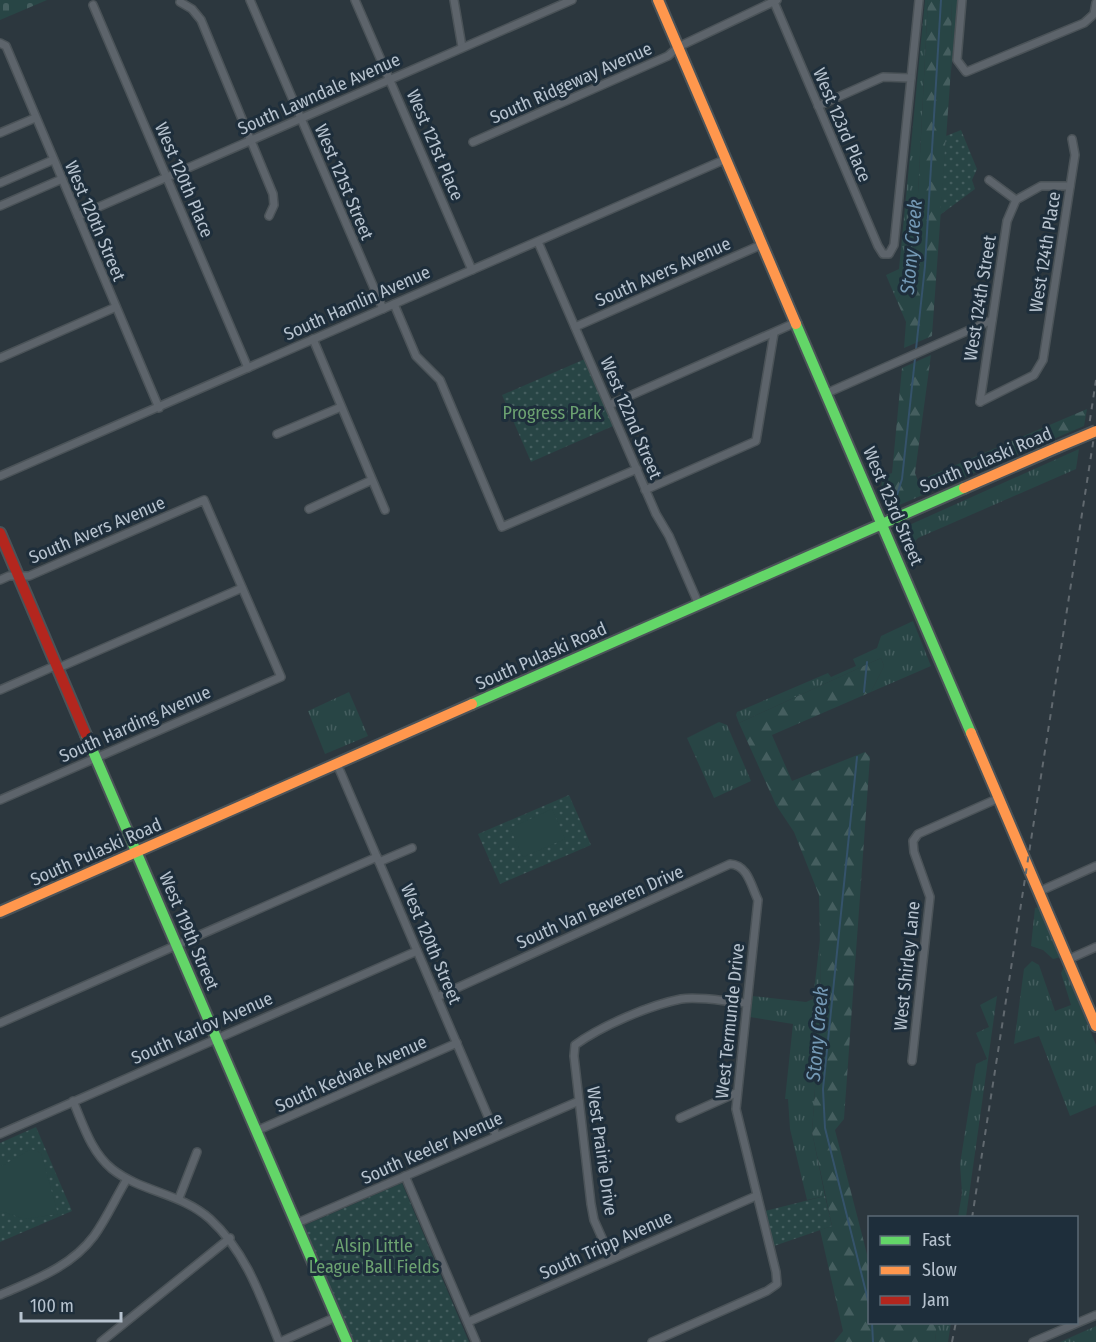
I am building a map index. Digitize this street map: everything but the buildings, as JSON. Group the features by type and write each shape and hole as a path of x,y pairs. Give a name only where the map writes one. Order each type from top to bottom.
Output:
{"street":[{"name":"West 121st Street","path":"250,0 382,309"},
{"name":"West 121st Place","path":"356,0 472,270"},
{"path":"454,0 462,47"},
{"name":"South Lawndale Avenue","path":"78,216 572,0"},
{"name":"West 123rd Street","path":"658,0 1096,1026"},
{"path":"758,0 761,9"},
{"path":"818,106 883,77 911,78 919,0"},
{"path":"962,0 957,60 962,69 971,71 1092,18 1096,3"},
{"name":"South Ridgeway Avenue","path":"473,142 668,56 678,47 775,1"},
{"name":"West 123rd Place","path":"775,1 883,254 889,254 894,245 911,78"},
{"path":"180,2 192,9 201,20 252,140 273,194 274,205 269,216"},
{"name":"West 120th Place","path":"93,5 248,368"},
{"name":"West 120th Street","path":"3,45 159,408"},
{"path":"0,133 35,118"},
{"name":"West 124th Place","path":"980,402 1027,380 1039,369 1045,351 1070,186 1075,151 1072,139"},
{"name":"South Hamlin Avenue","path":"0,476 726,159"},
{"path":"0,183 52,160"},
{"path":"0,206 62,179"},
{"path":"989,180 1016,201 1041,186 1070,186"},
{"name":"West 124th Street","path":"980,402 1007,221 1016,201"},
{"name":"West 122nd Street","path":"538,242 645,490 699,605"},
{"name":"South Avers Avenue","path":"575,327 763,244"},
{"path":"394,304 417,356 440,380 502,527 637,469"},
{"path":"0,358 116,308"},
{"path":"827,393 992,320"},
{"path":"609,405 796,322"},
{"path":"645,490 756,441 774,333"},
{"path":"313,339 385,510"},
{"path":"277,434 341,407"},
{"name":"South Pulaski Road","path":"0,912 1096,431"},
{"path":"309,509 372,480"},
{"name":"South Avers Avenue","path":"0,580 29,576 204,500 243,588"},
{"name":"West 119th Street","path":"0,533 347,1342"},
{"path":"0,690 243,588"},
{"name":"South Harding Avenue","path":"0,800 281,677 243,588"},
{"name":"West 120th Street","path":"337,764 496,1135"},
{"name":"West Shirley Lane","path":"912,1061 930,897 912,841 918,834 999,798"},
{"path":"0,1023 177,945 378,860 412,848"},
{"name":"South Van Beveren Drive","path":"437,997 730,864 744,869 758,900"},
{"path":"1038,891 1096,866"},
{"name":"West Termunde Drive","path":"652,1342 767,1291 777,1284 776,1272 739,1126 736,1093 758,900"},
{"path":"1068,960 1096,947"},
{"name":"South Karlov Avenue","path":"0,1134 417,951"},
{"name":"West Prairie Drive","path":"611,1258 594,1220 591,1204 575,1045 588,1035 660,1005 683,999 747,1003"},
{"name":"South Kedvale Avenue","path":"256,1131 457,1043"},
{"path":"680,1118 736,1093"},
{"path":"73,1101 95,1149 111,1168 127,1179 179,1198 208,1217 230,1238 244,1258 280,1342 336,1317"},
{"name":"South Keeler Avenue","path":"297,1223 579,1101"},
{"path":"179,1198 197,1152"},
{"path":"405,1176 476,1342"},
{"path":"0,1295 53,1272 74,1256 94,1236 127,1179"},
{"name":"South Tripp Avenue","path":"468,1322 756,1196"},
{"path":"101,1342 230,1238"},
{"path":"1078,1323 1096,1315"},
{"path":"1033,1342 1075,1324"}],"green space":[{"path":"0,0 47,0 0,20"},
{"path":"925,0 928,0 914,271 897,301 886,275 899,269"},
{"path":"928,0 952,0 950,83 932,336 904,348 906,322 897,301 914,271"},
{"path":"952,0 957,0 957,4 950,83"},
{"path":"961,130 977,169 972,180 975,189 940,215 946,136"},
{"path":"931,355 915,473 918,481 1087,409 1084,426 897,506 890,505 881,496 882,477 892,473 902,368"},
{"name":"Progress Park","path":"585,359 613,426 531,462 502,395"},
{"path":"1079,449 1076,469 918,538 913,544 909,561 901,539 907,526"},
{"path":"913,621 931,666 871,692 884,666 881,658 739,723 737,712 828,673 831,677 856,666 853,659 877,648 881,636"},
{"path":"881,658 884,666 871,692 772,735 792,781 865,752 870,757 844,1119 835,1130 868,1258 868,1324 937,1324 935,1342 834,1342 843,1331 820,1230 832,1226 812,1132 821,1002 819,895 794,832 776,805 739,723"},
{"path":"349,692 368,736 325,754 308,711"},
{"path":"719,722 727,725 751,781 714,798 687,738"},
{"path":"569,795 591,845 500,884 478,834"},
{"path":"552,809 565,839 523,857 510,828"},
{"path":"1039,907 1061,957 1053,959 1043,950 1031,946 1035,908"},
{"path":"820,940 821,1002 812,1132 825,1196 807,1200 790,1129 788,1099 785,1099 793,1024 750,1017 752,996 806,1002 813,999"},
{"path":"1032,961 1039,965 1055,1011 1071,1005 1061,973 1064,967 1096,1045 1096,1105 1070,1116 1039,1036 1014,1044 1024,969"},
{"path":"997,996 966,1216 958,1216 962,1193 960,1164 976,1064 987,1059 976,1033 989,1027 980,1005"},
{"path":"36,1127 72,1211 0,1242 0,1143"},
{"path":"31,1149 41,1153 58,1214 25,1219 0,1211 0,1167"},
{"name":"Alsip Little League Ball Fields","path":"402,1183 469,1342 353,1342 303,1226"},
{"path":"825,1196 832,1226 774,1246 765,1211"},
{"path":"937,1324 951,1324 948,1342 935,1342"},
{"path":"1096,1326 1096,1342 1060,1342"}],"waterway":[{"name":"Stony Creek","path":"897,495 902,479 925,266 941,0"},
{"name":"Stony Creek","path":"864,692 867,662"},
{"name":"Stony Creek","path":"857,757 823,1089 825,1128 868,1300"},
{"name":"Stony Creek","path":"872,1324 873,1342"}],"railway":[{"path":"1088,433 1096,380"},
{"path":"972,1216 1096,424"},
{"path":"952,1342 956,1324"}],"traffic: fast":[{"path":"796,324 971,733"},
{"path":"472,704 964,488"},
{"path":"86,735 347,1342"}],"traffic: slow":[{"path":"658,0 796,324"},
{"path":"1058,447 1096,431"},
{"path":"964,488 1058,447"},
{"path":"0,912 472,704"},
{"path":"971,733 1096,1026"}],"traffic: jam":[{"path":"0,533 86,735"}]}
